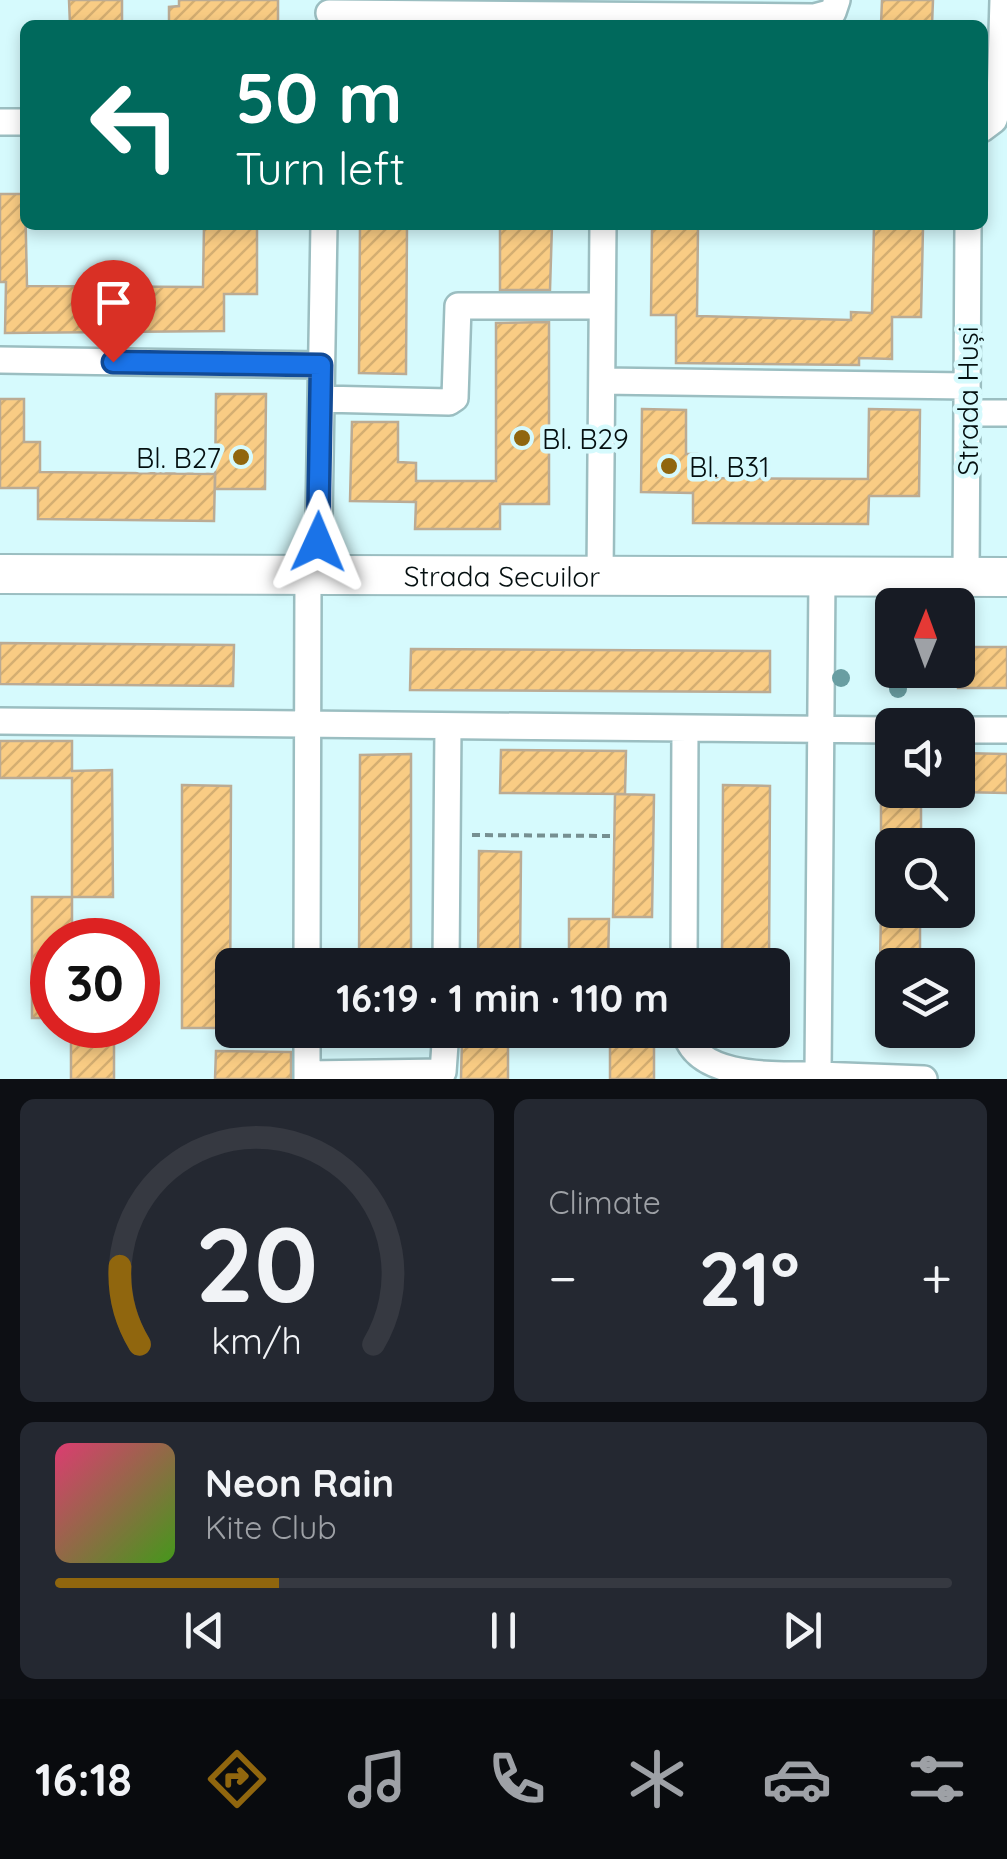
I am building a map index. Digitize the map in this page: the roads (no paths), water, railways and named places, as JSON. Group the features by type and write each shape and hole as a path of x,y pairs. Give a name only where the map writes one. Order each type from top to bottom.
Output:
{"street":[{"path":"328,12 668,20 814,18 833,12 837,0"},
{"path":"995,123 1000,100 1002,0"},
{"path":"307,948 308,724 324,230"},
{"path":"600,576 603,230"},
{"name":"Strada Huși","path":"966,577 968,230"},
{"path":"320,399 449,402 454,398 458,306 602,306"},
{"path":"0,360 321,365"},
{"path":"602,381 968,386"},
{"path":"967,414 1007,414"},
{"name":"Strada Secuilor","path":"0,574 1007,577"},
{"path":"818,1075 822,577"},
{"path":"0,720 875,730"},
{"path":"446,948 448,726"},
{"path":"684,948 685,728"},
{"path":"975,730 1007,730"},
{"path":"307,1048 307,1076 443,1072 445,1048"},
{"path":"689,1048 703,1066 746,1077 924,1079"}],"place":[{"name":"Bl. B29","path":"522,438"},
{"name":"Bl. B27","path":"241,457"},
{"name":"Bl. B31","path":"669,466"}]}
